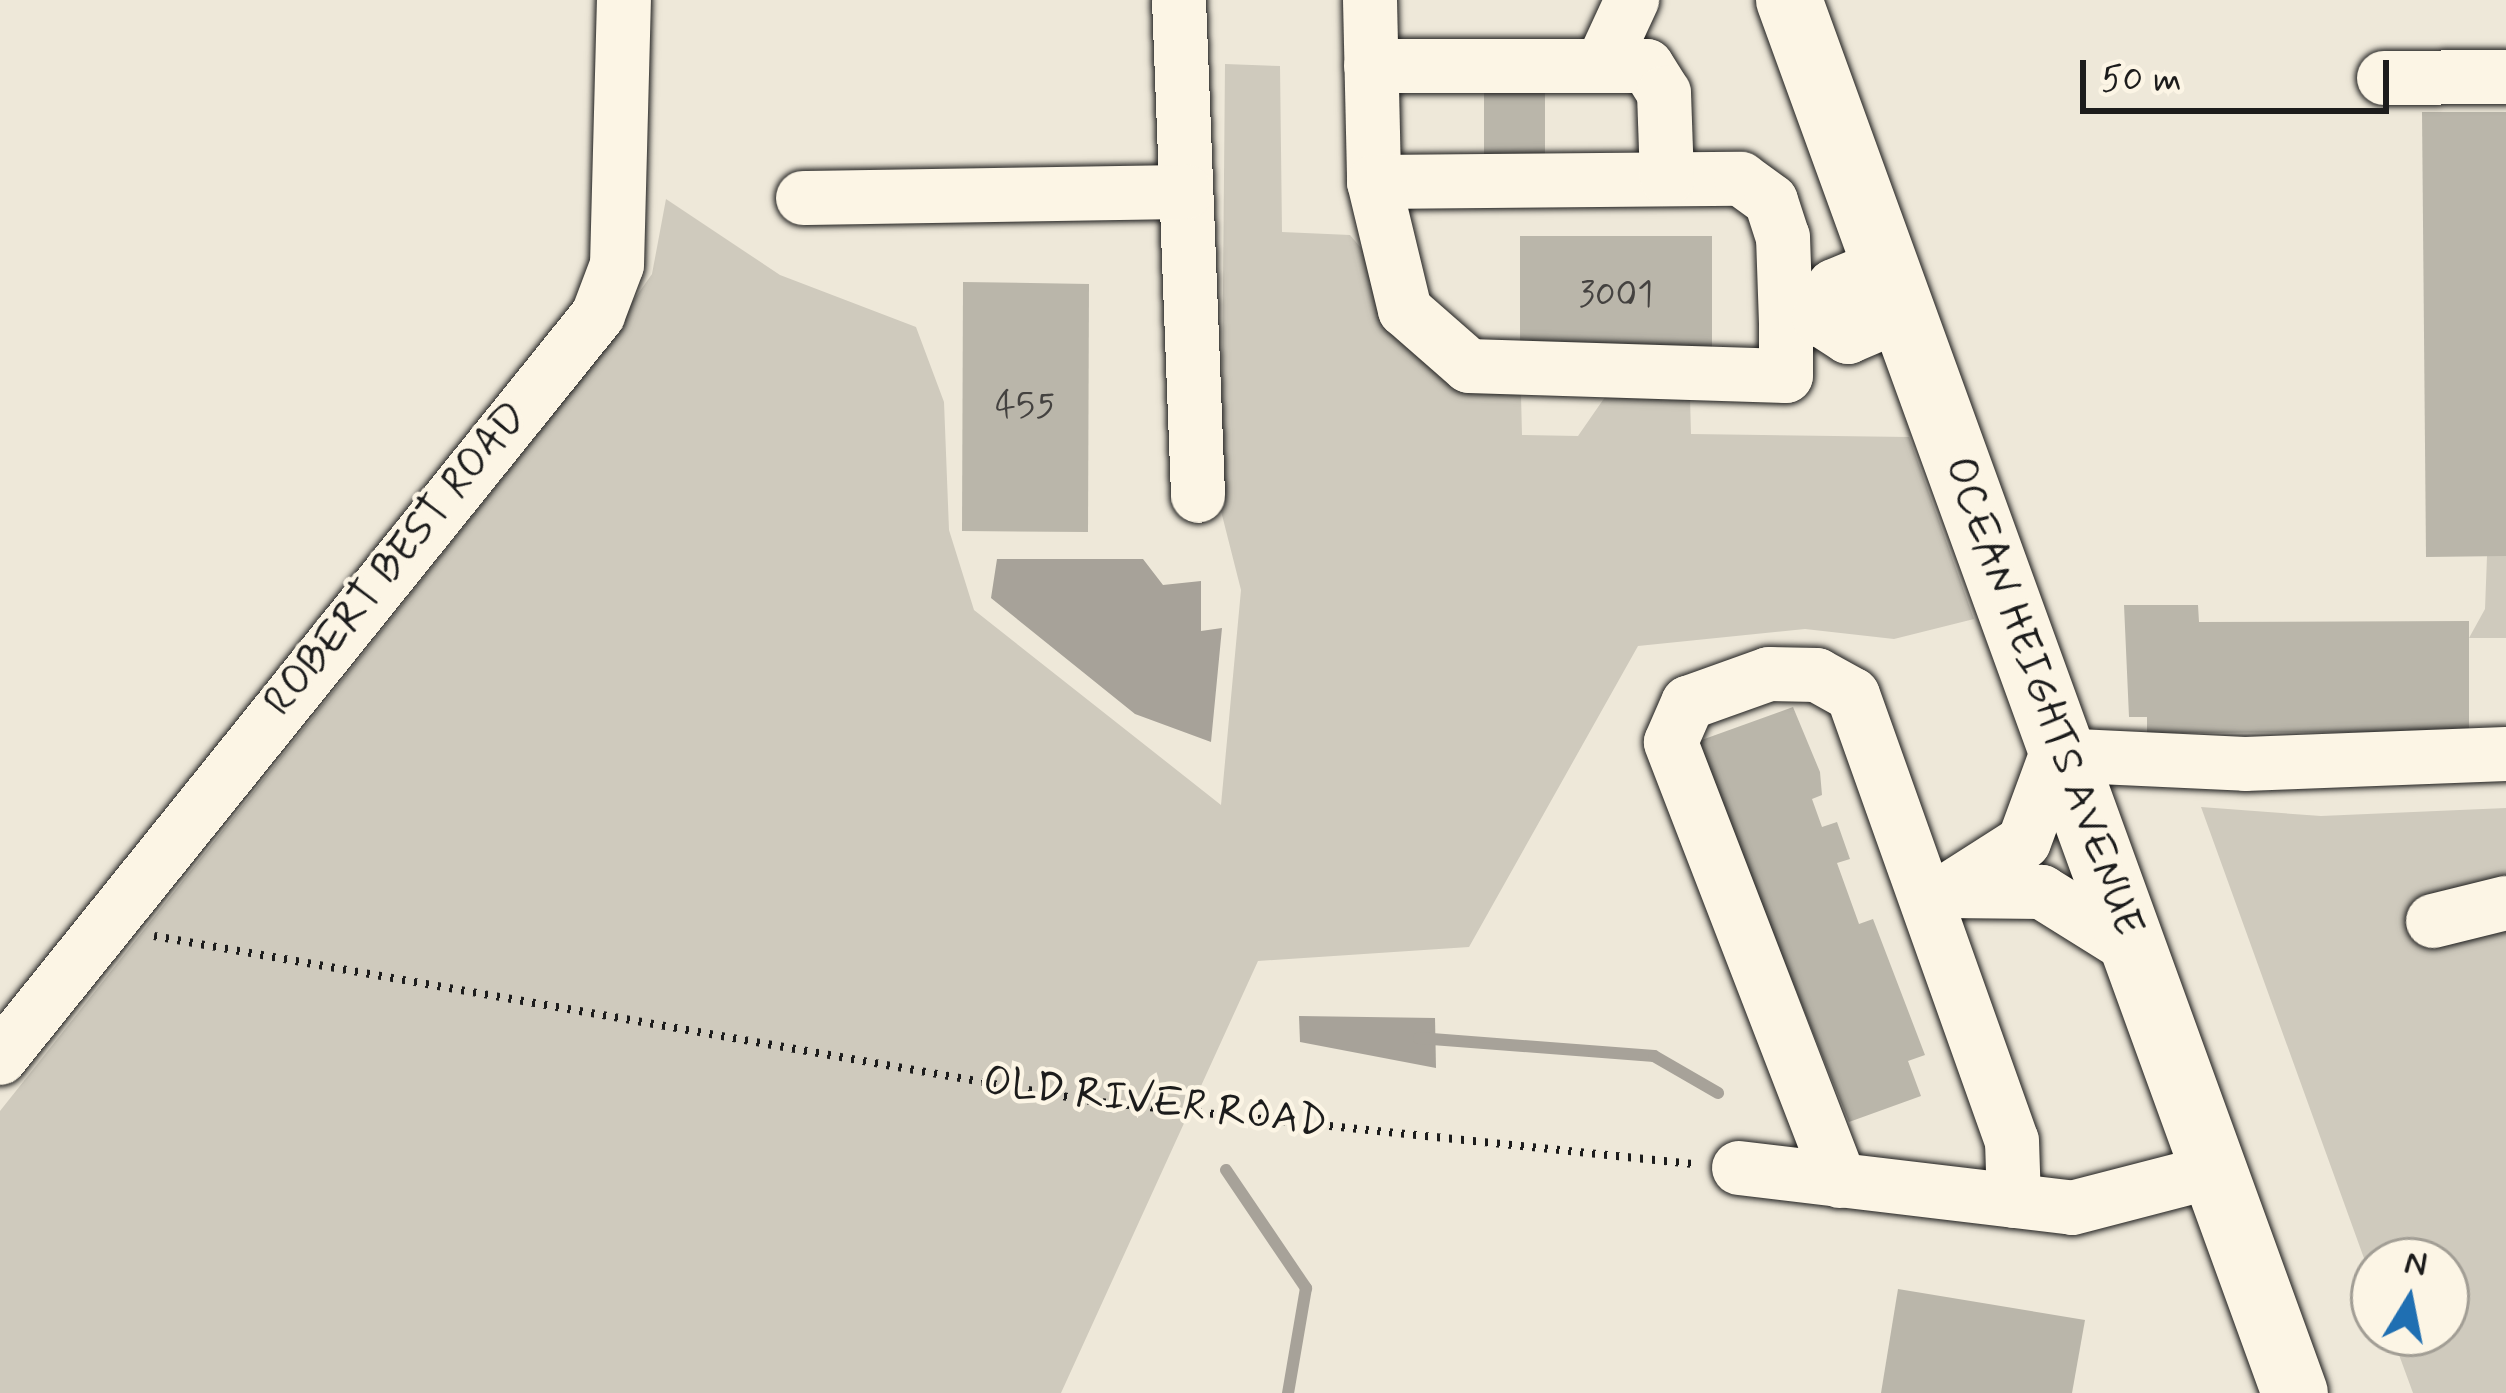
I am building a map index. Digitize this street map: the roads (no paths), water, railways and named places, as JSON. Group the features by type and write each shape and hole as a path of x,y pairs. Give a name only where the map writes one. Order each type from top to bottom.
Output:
{"main road":[{"name":"OCEAN HEIGHTS AVENUE","path":"1789,0 2056,755 2135,950 2295,1393"}],"street":[{"name":"ROBERT BEST ROAD","path":"0,1058 100,926 607,299 620,213 623,0"},
{"path":"1179,0 1198,496"},
{"path":"1370,0 1374,182 1406,310 1469,366 1786,376 1803,321 1834,286 1894,289"},
{"path":"1602,65 1632,0"},
{"path":"1371,65 1647,66 1657,77 1667,178"},
{"path":"2384,78 2506,77"},
{"path":"1374,182 1741,179 1771,201 1803,321"},
{"path":"803,198 1186,192"},
{"path":"1840,1181 1671,742 1688,704 1768,674 1817,675 1853,695 1935,896 2012,1141 2014,1201"},
{"path":"1935,896 2024,842 2056,755 2245,764 2506,754"},
{"path":"1935,896 2042,892 2135,950"},
{"path":"2433,921 2501,901"},
{"path":"1739,1168 2014,1201 2122,1202 2215,1171"}],"waterway":[{"path":"1419,1038 1654,1056 1718,1093"},
{"path":"1226,1170 1306,1288 1288,1393"}]}
